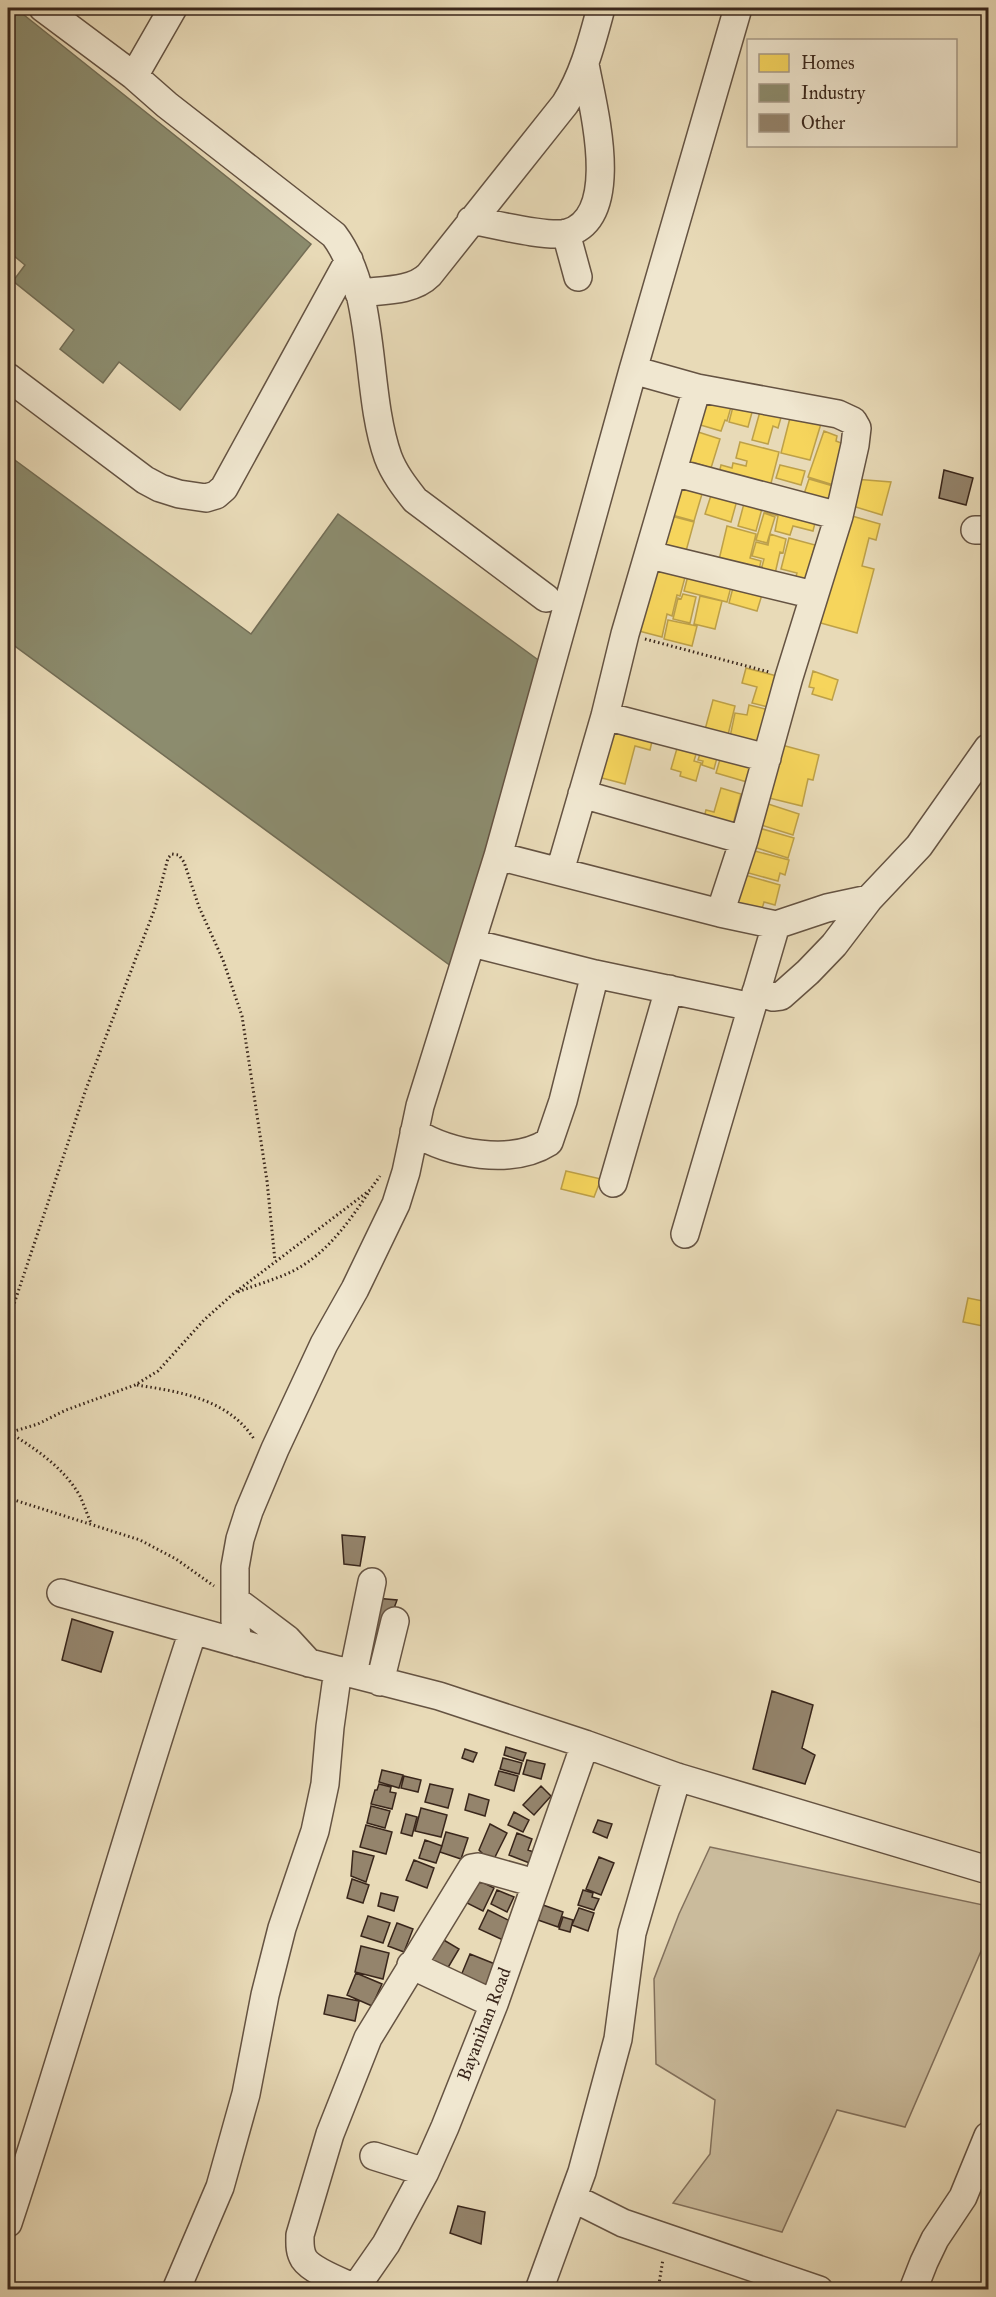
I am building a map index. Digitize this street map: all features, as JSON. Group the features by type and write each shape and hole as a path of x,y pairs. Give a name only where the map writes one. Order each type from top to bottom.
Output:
{"street":[{"path":"43,8 134,76 167,105 324,226 342,246 349,260 359,293 382,434 388,457 400,480 415,500 546,597"},
{"path":"134,76 173,8"},
{"path":"359,293 413,286 422,282 565,104 585,64 601,8"},
{"path":"238,1643 235,1567 240,1539 275,1449 294,1413 324,1344 389,1222 406,1172 420,1106 498,856 633,370 738,8"},
{"path":"471,220 551,233 566,233 578,227 589,216 598,199 602,173 585,64"},
{"path":"566,233 578,277"},
{"path":"8,377 145,480 179,494 206,498 216,495 224,488 349,260"},
{"path":"633,370 697,388 838,414 853,421 857,428 839,516 789,677 744,840 720,913"},
{"path":"560,872 605,716 625,634 650,555 697,388"},
{"path":"673,472 839,516"},
{"path":"650,555 814,595"},
{"path":"605,716 767,758"},
{"path":"472,943 595,974 669,989 754,999 787,993 834,945 869,899 919,846 988,748"},
{"path":"582,794 744,840"},
{"path":"498,856 720,913 776,925 827,908 869,899"},
{"path":"685,1234 776,925"},
{"path":"414,1132 435,1143 483,1154 511,1154 549,1142 563,1101 595,974"},
{"path":"613,1183 669,989"},
{"path":"176,2289 220,2187 246,2094 265,1995 282,1928 315,1831 325,1784 330,1727 372,1582"},
{"path":"61,1593 310,1663 439,1696 677,1777 988,1870"},
{"path":"235,1600 286,1638 310,1663"},
{"path":"380,1682 395,1621"},
{"path":"8,2223 118,1873 155,1744 193,1631"},
{"name":"Bayanihan Road","path":"355,2289 386,2244 425,2172 494,2004 585,1744"},
{"path":"539,2289 573,2198 618,2039 632,1933 677,1777"},
{"path":"355,2289 304,2260 300,2249 300,2235 340,2106 368,2038 472,1868 478,1867 536,1882"},
{"path":"411,1965 494,2004"},
{"path":"913,2289 935,2239 948,2223 963,2197 988,2136"},
{"path":"374,2156 425,2172"},
{"path":"573,2198 622,2223 819,2289"}],"path":[{"path":"625,634 789,677"},
{"path":"10,1316 86,1089 154,908 168,858 172,854 179,855 184,862 199,907 224,960 243,1016 267,1180 275,1261"},
{"path":"233,1294 291,1272 315,1257 350,1221 382,1173"},
{"path":"9,1433 135,1384 158,1371 204,1320 233,1294 370,1190"},
{"path":"135,1384 172,1390 206,1401 245,1424 256,1442"},
{"path":"9,1433 40,1452 64,1476 79,1496 91,1523"},
{"path":"8,1498 140,1540 176,1559 235,1600"},
{"path":"658,2289 667,2238"}],"shaded area":[{"path":"710,1847 988,1906 988,1935 905,2127 837,2110 782,2232 673,2203 710,2154 715,2100 656,2064 654,1979 679,1914"}],"building: Homes":[{"path":"706,392 733,400 727,421 725,420 721,431 697,424"},
{"path":"735,399 754,405 748,427 729,422"},
{"path":"761,408 782,414 778,428 773,426 768,444 752,440"},
{"path":"792,410 823,417 810,460 781,453"},
{"path":"695,431 720,439 711,468 686,460"},
{"path":"824,431 837,436 836,441 846,445 840,487 808,477"},
{"path":"740,442 779,452 769,491 718,478 721,465 732,468 733,463 746,466 747,461 736,458"},
{"path":"780,465 805,471 801,485 776,478"},
{"path":"809,479 833,486 828,504 803,497"},
{"path":"854,479 891,482 882,515 846,504"},
{"path":"714,486 739,493 731,522 705,514"},
{"path":"680,487 702,494 694,521 672,515"},
{"path":"746,496 764,501 756,531 738,526"},
{"path":"769,500 816,519 813,531 793,526 790,535 775,531 778,516 765,512"},
{"path":"764,513 775,517 767,543 756,540"},
{"path":"845,514 880,524 876,540 869,538 862,566 874,569 857,633 817,622"},
{"path":"671,516 694,522 686,551 664,544"},
{"path":"727,526 756,534 750,558 761,561 758,574 718,564"},
{"path":"770,534 786,539 783,553 780,552 774,578 760,574 764,559 752,556 756,542 768,545"},
{"path":"789,538 815,545 805,586 794,583 797,573 781,569"},
{"path":"653,557 688,566 672,616 667,614 662,637 635,630"},
{"path":"690,568 733,579 727,602 684,591"},
{"path":"735,580 764,588 757,611 729,603"},
{"path":"683,594 696,597 690,623 673,619 678,598 681,599"},
{"path":"700,596 722,601 715,629 694,624"},
{"path":"668,620 697,626 692,646 664,639"},
{"path":"746,668 777,676 768,707 752,703 757,687 742,683"},
{"path":"813,671 838,680 832,700 812,694 814,688 809,687"},
{"path":"713,700 735,706 726,743 703,737"},
{"path":"749,705 769,710 760,748 730,737 735,713 747,715"},
{"path":"612,722 654,733 650,750 635,746 625,784 598,777"},
{"path":"680,738 699,744 694,761 701,763 696,781 680,776 681,772 671,769"},
{"path":"778,744 819,755 813,780 808,779 802,806 765,797"},
{"path":"703,745 719,750 714,769 702,765 703,761 698,760"},
{"path":"723,749 753,758 747,782 716,773"},
{"path":"721,788 741,794 731,832 703,821 706,810 714,812"},
{"path":"762,802 799,814 793,835 755,823"},
{"path":"759,828 794,838 788,858 754,847"},
{"path":"751,850 789,860 785,875 780,873 778,881 745,872"},
{"path":"738,873 780,885 775,905 764,902 760,916 728,907"},
{"path":"566,1171 601,1179 594,1197 561,1189"},
{"path":"968,1298 988,1302 988,1327 963,1322"}],"building: Industry":[{"path":"19,11 311,244 180,410 119,362 103,383 60,349 74,330 13,281 25,265 8,251 8,25"},
{"path":"8,455 251,634 338,514 541,662 455,969 8,641"}],"building: Other":[{"path":"944,470 973,478 966,505 939,498"},
{"path":"342,1535 365,1537 360,1566 344,1564"},
{"path":"375,1598 397,1600 383,1639 364,1634"},
{"path":"72,1619 113,1632 101,1672 62,1660"},
{"path":"772,1691 813,1705 802,1748 815,1755 805,1784 753,1769"},
{"path":"506,1747 526,1753 523,1761 504,1755"},
{"path":"465,1749 477,1753 473,1762 462,1758"},
{"path":"503,1758 522,1763 519,1774 500,1769"},
{"path":"527,1760 545,1764 541,1779 523,1774"},
{"path":"382,1770 403,1775 399,1788 379,1782"},
{"path":"499,1771 518,1776 514,1791 495,1785"},
{"path":"404,1776 421,1780 418,1792 401,1788"},
{"path":"379,1784 391,1787 390,1792 396,1793 392,1809 371,1804"},
{"path":"430,1784 453,1789 448,1808 425,1802"},
{"path":"541,1786 551,1796 534,1815 523,1805"},
{"path":"469,1794 489,1800 485,1816 465,1810"},
{"path":"371,1806 390,1811 385,1828 367,1823"},
{"path":"421,1808 447,1815 441,1837 415,1831"},
{"path":"514,1812 529,1820 523,1832 508,1825"},
{"path":"406,1814 417,1817 412,1836 401,1833"},
{"path":"598,1820 612,1824 607,1838 593,1832"},
{"path":"490,1824 507,1833 492,1863 479,1850"},
{"path":"366,1825 392,1832 386,1854 360,1847"},
{"path":"446,1832 468,1838 461,1859 440,1852"},
{"path":"517,1833 532,1839 528,1850 536,1853 532,1864 509,1855"},
{"path":"425,1840 442,1846 436,1863 419,1858"},
{"path":"353,1851 374,1856 366,1882 351,1876"},
{"path":"599,1857 614,1863 601,1895 586,1889"},
{"path":"414,1860 434,1868 427,1888 406,1880"},
{"path":"474,1878 494,1888 483,1911 463,1901"},
{"path":"352,1879 369,1885 363,1903 347,1898"},
{"path":"497,1890 514,1897 507,1912 491,1904"},
{"path":"583,1890 593,1893 592,1897 599,1899 594,1910 578,1905"},
{"path":"381,1893 398,1897 394,1911 378,1906"},
{"path":"543,1905 563,1912 558,1927 538,1920"},
{"path":"579,1908 594,1913 588,1931 572,1925"},
{"path":"488,1910 512,1922 503,1940 479,1929"},
{"path":"368,1916 390,1923 383,1943 361,1936"},
{"path":"563,1917 573,1920 570,1932 559,1929"},
{"path":"397,1923 413,1929 404,1952 388,1946"},
{"path":"437,1936 459,1949 446,1971 424,1959"},
{"path":"361,1946 389,1953 383,1979 355,1972"},
{"path":"470,1954 495,1964 485,1988 460,1978"},
{"path":"356,1973 382,1984 372,2006 347,1995"},
{"path":"328,1995 359,2001 355,2021 324,2014"},
{"path":"458,2206 485,2212 481,2244 450,2233"}]}
